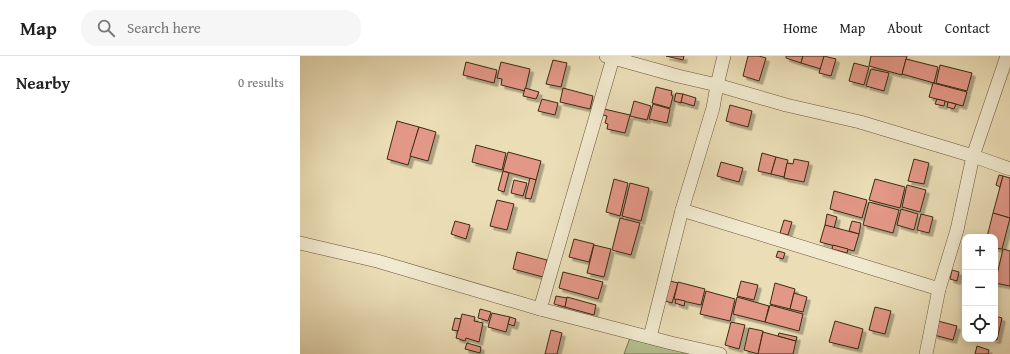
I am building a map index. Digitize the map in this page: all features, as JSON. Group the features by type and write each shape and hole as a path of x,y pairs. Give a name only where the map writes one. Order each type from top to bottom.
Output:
{"street":[{"path":"650,338 682,210 713,108 724,56"},
{"path":"926,354 939,290 957,230 973,156 1007,56"},
{"path":"540,309 609,57 717,85 786,105 860,122 973,156 1010,169"},
{"path":"682,210 939,290"},
{"path":"300,243 377,261 540,309 650,338 720,354"}],"green space":[{"path":"631,335 700,354 624,354"}],"building":[{"path":"666,56 684,56 683,60"},
{"path":"748,56 759,56 766,58 759,81 743,76"},
{"path":"786,56 803,56 801,63 786,58"},
{"path":"803,56 824,56 821,69 801,63"},
{"path":"824,56 836,59 831,76 819,73"},
{"path":"871,56 907,56 902,75 869,66"},
{"path":"906,59 938,67 934,83 902,74"},
{"path":"553,60 567,63 561,87 546,84"},
{"path":"466,62 497,70 494,83 463,75"},
{"path":"501,62 530,69 525,91 501,85 502,79 497,78"},
{"path":"854,63 869,67 864,85 849,81"},
{"path":"940,65 972,73 967,91 936,83"},
{"path":"871,69 889,73 884,91 866,86"},
{"path":"933,83 967,92 963,106 929,97"},
{"path":"656,87 672,91 671,95 673,96 670,108 652,103"},
{"path":"525,88 539,92 536,99 523,96"},
{"path":"563,88 593,96 590,109 560,102"},
{"path":"676,93 683,94 681,103 674,101"},
{"path":"683,94 696,98 694,106 681,102"},
{"path":"542,99 558,103 555,115 538,111"},
{"path":"937,99 945,101 944,106 935,104"},
{"path":"634,101 651,106 647,120 630,116"},
{"path":"948,102 956,104 954,109 947,107"},
{"path":"653,104 670,109 667,123 649,119"},
{"path":"730,105 752,111 748,127 726,121"},
{"path":"604,109 630,115 625,133 607,129 608,124 605,123 607,116 603,115"},
{"path":"397,121 419,127 408,165 387,159"},
{"path":"419,127 436,132 428,161 410,156"},
{"path":"476,145 506,153 502,170 472,162"},
{"path":"508,152 541,161 536,180 503,171"},
{"path":"762,153 776,157 771,174 758,171"},
{"path":"776,157 788,160 784,177 771,174"},
{"path":"794,159 809,162 804,182 784,178 787,163 793,164"},
{"path":"914,159 929,163 924,184 908,181"},
{"path":"721,162 743,168 739,182 717,176"},
{"path":"503,171 509,173 504,192 498,190"},
{"path":"999,175 1003,176 1000,187 996,185"},
{"path":"1003,176 1010,178 1010,218 993,213"},
{"path":"530,178 536,180 531,199 525,198"},
{"path":"614,179 628,183 620,216 606,212"},
{"path":"875,179 905,187 900,208 869,200"},
{"path":"514,180 527,183 523,196 511,193"},
{"path":"630,183 649,188 641,221 622,216"},
{"path":"907,185 926,190 920,212 902,207"},
{"path":"834,191 867,200 862,218 830,209"},
{"path":"497,200 514,204 507,230 490,226"},
{"path":"869,202 899,210 893,233 863,225"},
{"path":"901,209 918,214 914,230 897,225"},
{"path":"993,213 1010,218 1002,249 998,248 998,234 988,234"},
{"path":"827,214 837,217 834,228 825,225"},
{"path":"921,214 933,217 929,233 917,230"},
{"path":"620,218 640,223 631,255 612,250"},
{"path":"784,220 792,222 788,235 780,233"},
{"path":"455,221 470,225 466,239 451,234"},
{"path":"852,221 861,223 859,234 849,231"},
{"path":"825,225 859,234 854,251 820,242"},
{"path":"574,239 594,244 589,262 569,257"},
{"path":"594,245 611,249 604,277 587,273"},
{"path":"833,245 848,249 847,253 832,249"},
{"path":"1003,249 1010,251 1010,286 998,284 998,270"},
{"path":"778,251 785,253 783,259 776,257"},
{"path":"517,252 547,260 543,277 513,269"},
{"path":"952,270 959,272 957,281 950,279"},
{"path":"563,272 603,282 598,299 559,288"},
{"path":"670,281 678,283 672,303 665,301"},
{"path":"741,281 758,285 754,300 737,296"},
{"path":"678,282 705,289 701,305 674,299"},
{"path":"775,283 795,289 790,309 770,304"},
{"path":"706,291 735,299 730,321 700,314"},
{"path":"794,293 807,297 803,312 790,309"},
{"path":"556,296 567,298 565,307 554,304"},
{"path":"567,297 596,305 594,315 565,307"},
{"path":"737,297 769,306 765,322 733,314"},
{"path":"676,299 685,301 684,306 675,303"},
{"path":"770,305 803,314 799,331 765,322"},
{"path":"875,307 891,311 885,334 869,330"},
{"path":"480,309 491,312 488,321 478,318"},
{"path":"492,313 510,317 506,332 488,327"},
{"path":"462,314 475,317 474,321 483,323 479,342 466,338 465,341 456,338"},
{"path":"510,317 516,319 514,326 508,324"},
{"path":"998,317 1002,318 998,336"},
{"path":"455,318 461,319 458,331 452,330"},
{"path":"835,321 863,329 858,349 829,342"},
{"path":"938,321 957,326 953,340 934,335"},
{"path":"731,322 745,325 739,349 725,345"},
{"path":"749,328 763,331 758,354 744,350"},
{"path":"551,330 562,333 557,354 545,354"},
{"path":"763,332 796,341 793,354 758,354"},
{"path":"779,333 797,337 796,341 778,336"},
{"path":"467,343 481,347 480,353 465,349"},
{"path":"977,346 989,350 988,354 975,354"}]}
